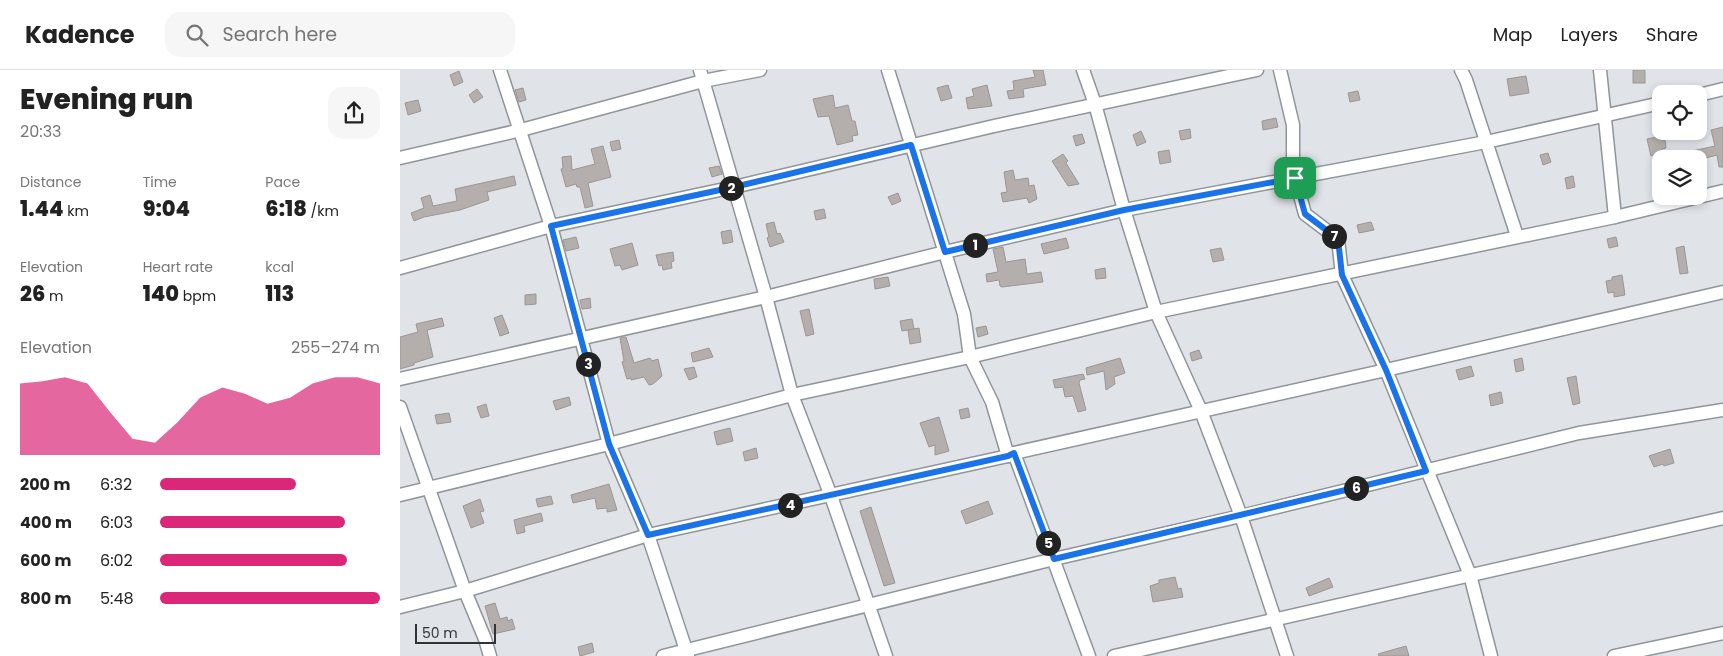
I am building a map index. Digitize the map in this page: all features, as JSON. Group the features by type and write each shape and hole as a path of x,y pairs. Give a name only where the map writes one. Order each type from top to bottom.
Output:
{"street":[{"path":"500,70 551,226 609,444 648,535 687,653"},
{"path":"400,158 521,130 701,76 760,70"},
{"path":"888,70 964,314 970,357 992,402 1054,559 1089,656"},
{"path":"1083,70 1095,104 1124,210 1156,312 1201,411 1241,516 1287,656"},
{"path":"400,268 551,226 734,187 1095,104 1257,70"},
{"path":"1280,70 1293,125 1293,170 1305,214 1338,239 1342,275 1386,370 1470,575 1491,656"},
{"path":"1461,70 1466,80 1517,236"},
{"path":"1600,70 1615,217"},
{"path":"701,76 766,297 792,395 832,496 886,656"},
{"path":"1707,93 1723,89"},
{"path":"400,379 766,297 1124,210 1486,142 1652,105"},
{"path":"400,495 609,444 792,395 970,357 1156,312 1615,217 1723,191"},
{"path":"400,607 464,591 648,535 832,496 1723,292"},
{"path":"400,407 464,591 486,640 490,656"},
{"path":"663,656 687,653 868,604 1241,516 1579,433 1723,410"},
{"path":"1114,656 1723,518"},
{"path":"1614,656 1723,633"}],"building":[{"path":"1033,70 1043,70 1046,85 1023,89 1024,97 1009,99 1007,91 1014,90 1013,81 1035,77"},
{"path":"1633,70 1645,70 1645,83 1633,83"},
{"path":"459,71 463,82 454,86 450,75"},
{"path":"1526,76 1529,93 1510,96 1507,79"},
{"path":"948,85 952,98 941,101 937,88"},
{"path":"987,85 992,106 968,109 966,98 974,96 972,89"},
{"path":"523,88 526,100 519,102 515,90"},
{"path":"477,89 483,97 474,103 469,95"},
{"path":"1358,91 1360,100 1350,102 1348,93"},
{"path":"833,95 835,108 848,105 852,121 855,121 858,135 852,136 853,141 837,145 829,116 818,117 813,99"},
{"path":"418,100 421,111 408,115 405,103"},
{"path":"1276,118 1278,127 1263,130 1262,121"},
{"path":"1723,127 1723,167 1719,167 1717,155 1707,158 1707,150 1697,150 1715,146 1711,130"},
{"path":"1190,129 1191,138 1181,140 1179,131"},
{"path":"1141,131 1146,142 1137,146 1133,135"},
{"path":"1082,134 1085,143 1076,146 1073,136"},
{"path":"1647,139 1665,140 1666,148 1652,150 1651,156"},
{"path":"619,140 621,149 612,151 610,142"},
{"path":"603,146 611,177 588,183 593,206 585,208 580,187 577,187 576,184 566,187 561,169 563,168 562,157 571,156 572,170 595,164 591,149"},
{"path":"1169,150 1171,162 1160,164 1158,152"},
{"path":"1548,153 1551,162 1543,165 1540,155"},
{"path":"1063,154 1068,161 1066,163 1079,184 1068,186 1052,161"},
{"path":"719,166 722,174 712,177 709,168"},
{"path":"1013,170 1015,180 1028,178 1028,186 1034,185 1037,199 1029,203 1027,198 1003,202 1001,193 1007,192 1004,172"},
{"path":"514,176 516,185 487,192 489,200 460,210 424,217 414,221 411,213 424,208 421,198 430,195 433,206 457,201 455,189"},
{"path":"1573,176 1575,187 1567,189 1565,178"},
{"path":"898,193 901,201 892,205 888,197"},
{"path":"824,209 826,218 816,220 814,211"},
{"path":"774,222 777,234 780,233 784,242 770,247 766,224"},
{"path":"1371,222 1374,230 1359,233 1357,225"},
{"path":"731,230 733,242 723,244 721,232"},
{"path":"576,237 579,248 566,251 563,240"},
{"path":"1616,237 1618,246 1609,248 1607,239"},
{"path":"1066,238 1069,248 1044,254 1041,244"},
{"path":"632,243 638,265 622,270 620,265 615,266 610,249"},
{"path":"1684,246 1688,273 1680,274 1676,248"},
{"path":"1003,247 1006,262 1025,259 1027,274 1041,272 1043,282 1002,287 999,280 987,282 986,274 998,272 993,249"},
{"path":"1221,248 1224,260 1213,262 1210,250"},
{"path":"673,252 674,261 671,262 672,268 663,270 662,265 659,266 656,255"},
{"path":"1105,268 1106,278 1096,279 1095,270"},
{"path":"1622,275 1625,295 1614,297 1614,292 1608,293 1606,281 1612,280 1612,277"},
{"path":"888,277 890,286 875,289 874,279"},
{"path":"536,294 536,304 525,305 525,295"},
{"path":"590,298 591,308 582,309 580,300"},
{"path":"809,309 814,334 806,336 800,311"},
{"path":"502,315 509,333 500,336 494,318"},
{"path":"442,318 444,326 427,330 433,357 400,369 400,337 418,332 416,324"},
{"path":"912,319 914,329 902,331 900,321"},
{"path":"986,326 988,334 978,337 976,328"},
{"path":"919,328 921,342 910,344 908,330"},
{"path":"626,337 634,363 650,358 652,361 658,359 662,376 653,384 649,385 644,377 627,379 622,362 624,361 620,338"},
{"path":"709,348 713,357 693,362 691,353"},
{"path":"1199,350 1202,358 1192,361 1190,353"},
{"path":"1120,358 1125,373 1114,377 1115,384 1106,390 1104,371 1087,375 1086,368"},
{"path":"1522,358 1524,370 1516,372 1514,360"},
{"path":"1471,366 1474,376 1459,380 1456,370"},
{"path":"694,367 697,377 689,380 684,369"},
{"path":"1083,374 1085,379 1080,380 1079,383 1086,410 1078,412 1073,396 1065,397 1063,387 1055,388 1053,380"},
{"path":"1576,376 1580,403 1573,405 1567,378"},
{"path":"1501,392 1503,403 1491,406 1489,395"},
{"path":"569,397 571,405 556,410 553,401"},
{"path":"486,404 489,416 481,418 477,407"},
{"path":"968,408 970,417 961,419 959,410"},
{"path":"449,413 451,422 437,424 435,415"},
{"path":"939,417 949,451 935,455 935,445 929,447 920,423"},
{"path":"730,428 733,441 717,445 714,432"},
{"path":"756,448 758,458 745,461 743,452"},
{"path":"1670,449 1674,463 1654,467 1649,456"},
{"path":"609,484 617,510 607,512 607,508 597,509 595,498 573,503 571,495"},
{"path":"551,496 553,504 538,507 536,499"},
{"path":"480,499 484,511 480,512 484,523 471,528 463,506"},
{"path":"988,501 993,514 966,524 961,511"},
{"path":"871,507 895,583 884,586 860,511"},
{"path":"541,513 543,521 524,526 525,532 517,534 514,520"},
{"path":"1175,577 1178,589 1181,588 1183,597 1153,602 1150,586 1159,583 1159,580"},
{"path":"1329,578 1333,587 1309,596 1306,588"},
{"path":"495,603 500,619 507,617 508,621 512,619 515,629 493,634 485,606"},
{"path":"592,643 594,652 580,656 578,647"},
{"path":"1406,646 1409,656 1379,656 1378,654"}],"route":[{"path":"911,145 945,252 1124,210 1295,178 1305,214 1338,239 1342,275 1386,370 1426,471 1054,559 1014,453 1008,456 832,496 648,535 609,444 551,226 734,187 911,145"}]}
